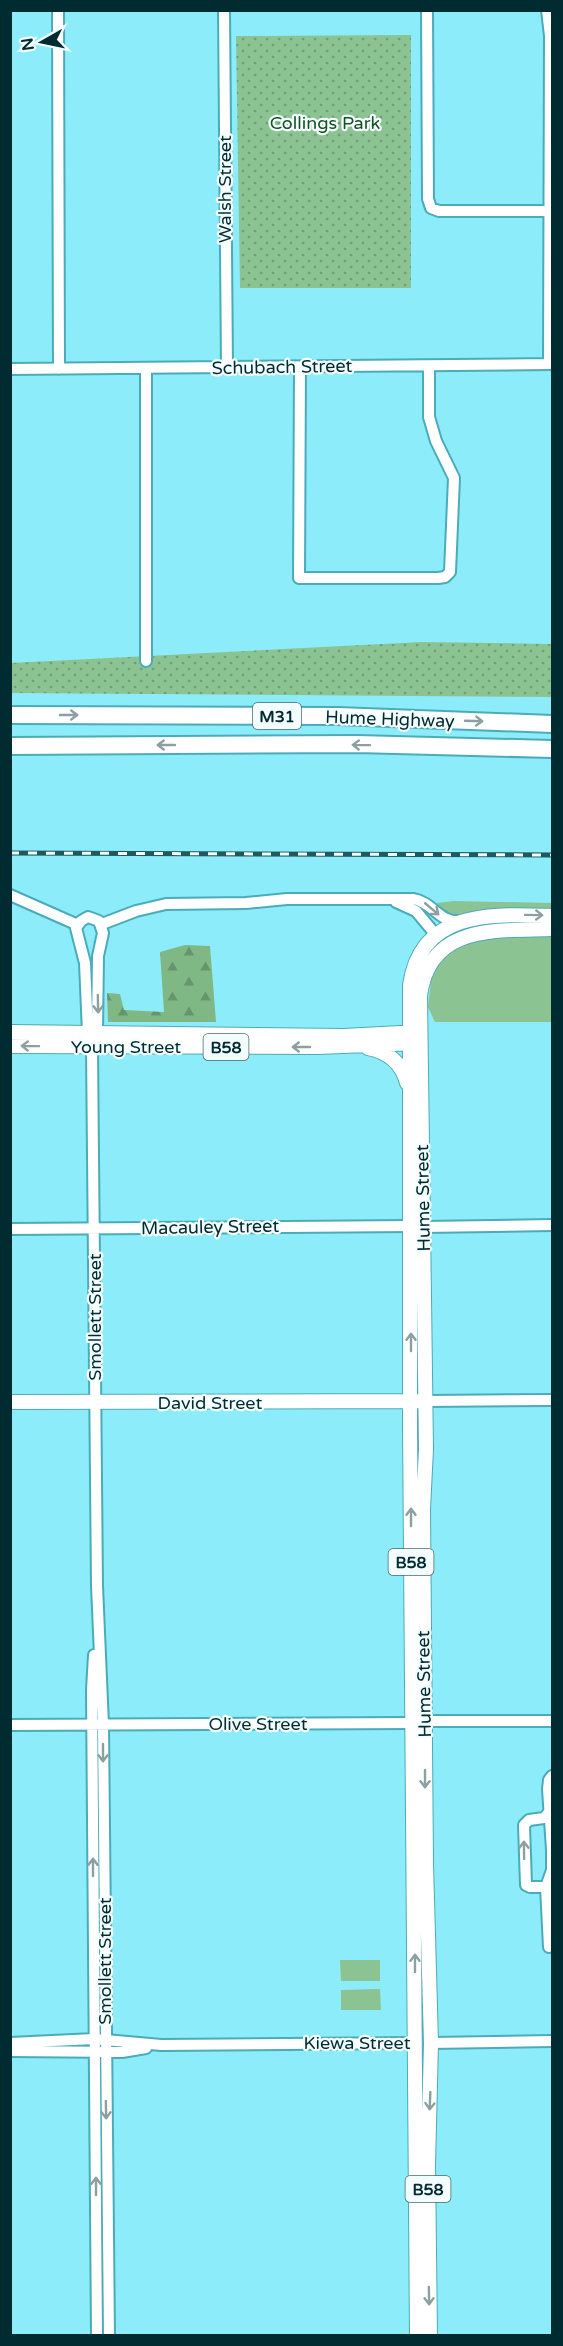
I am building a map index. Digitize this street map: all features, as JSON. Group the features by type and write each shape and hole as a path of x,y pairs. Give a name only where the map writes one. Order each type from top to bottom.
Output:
{"highway":[{"name":"Hume Highway","path":"10,715 338,716 549,724"},
{"name":"Hume Highway","path":"10,746 357,744 552,751"}],"main road":[{"path":"416,1038 410,991 412,973 422,951 436,935 451,925 473,918 509,915 552,916"},
{"path":"436,935 446,936 460,930 484,925 549,929"},
{"path":"416,1038 424,978 433,961 449,945 475,933 549,929"},
{"name":"Young Street","path":"10,1032 416,1038"},
{"path":"92,1033 92,1047"},
{"name":"Young Street","path":"10,1046 360,1047 416,1038"},
{"name":"Hume Street","path":"416,1038 411,1103 426,1449 419,1722 415,2043 417,2336"},
{"name":"Hume Street","path":"416,1038 421,1200 417,1226 410,1401 431,2043 428,2165 429,2336"},
{"name":"B58","path":"360,1047 383,1052 400,1066 407,1081 411,1103"},
{"name":"David Street","path":"10,1402 425,1401"},
{"name":"Kiewa Street","path":"415,2043 431,2043"}],"street":[{"path":"58,10 59,369"},
{"name":"Walsh Street","path":"224,10 227,368"},
{"path":"427,10 428,199 431,208 439,211 549,211"},
{"path":"547,10 550,36 551,364"},
{"name":"Schubach Street","path":"10,369 551,364"},
{"path":"300,367 298,580 450,577 454,478 430,424 429,366"},
{"path":"146,369 146,661"},
{"path":"10,894 78,925"},
{"path":"102,924 136,911 166,904 246,903 287,898 422,901 449,921 473,918"},
{"path":"389,900 412,908 436,935"},
{"path":"88,917 102,924 103,933 97,965 92,1033 85,963 76,932 78,925 88,917"},
{"path":"80,940 88,944 100,940"},
{"name":"Smollett Street","path":"92,1047 102,2244 108,2279 110,2336"},
{"name":"Macauley Street","path":"10,1229 552,1225"},
{"path":"425,1401 552,1400"},
{"name":"Olive Street","path":"10,1725 552,1721"},
{"path":"549,1947 546,1887 552,1870 548,1789 552,1776"},
{"path":"546,1887 526,1885 524,1825 529,1820 544,1818 550,1811"},
{"name":"Kiewa Street","path":"431,2043 552,2041"},
{"name":"Kiewa Street","path":"10,2043 100,2046 123,2052 161,2045 415,2043"},
{"name":"Kiewa Street","path":"10,2051 100,2046"},
{"name":"Smollett Street","path":"97,2336 96,2279 102,2244"},
{"path":"96,2279 108,2279"}],"green space":[{"name":"Collings Park","path":"411,35 411,288 240,288 236,36"},
{"path":"422,642 552,644 552,697 11,693 11,663"},
{"path":"454,901 552,903 552,1022 435,1022 428,1007 434,971 447,953 469,941 437,903"},
{"path":"185,945 210,946 216,1022 108,1022 107,993 120,994 124,1010 164,1012 160,952"},
{"path":"340,1960 380,1960 380,1981 341,1981"},
{"path":"380,1989 381,2010 341,2010 341,1990"}],"railway":[{"path":"10,853 552,855"}]}
